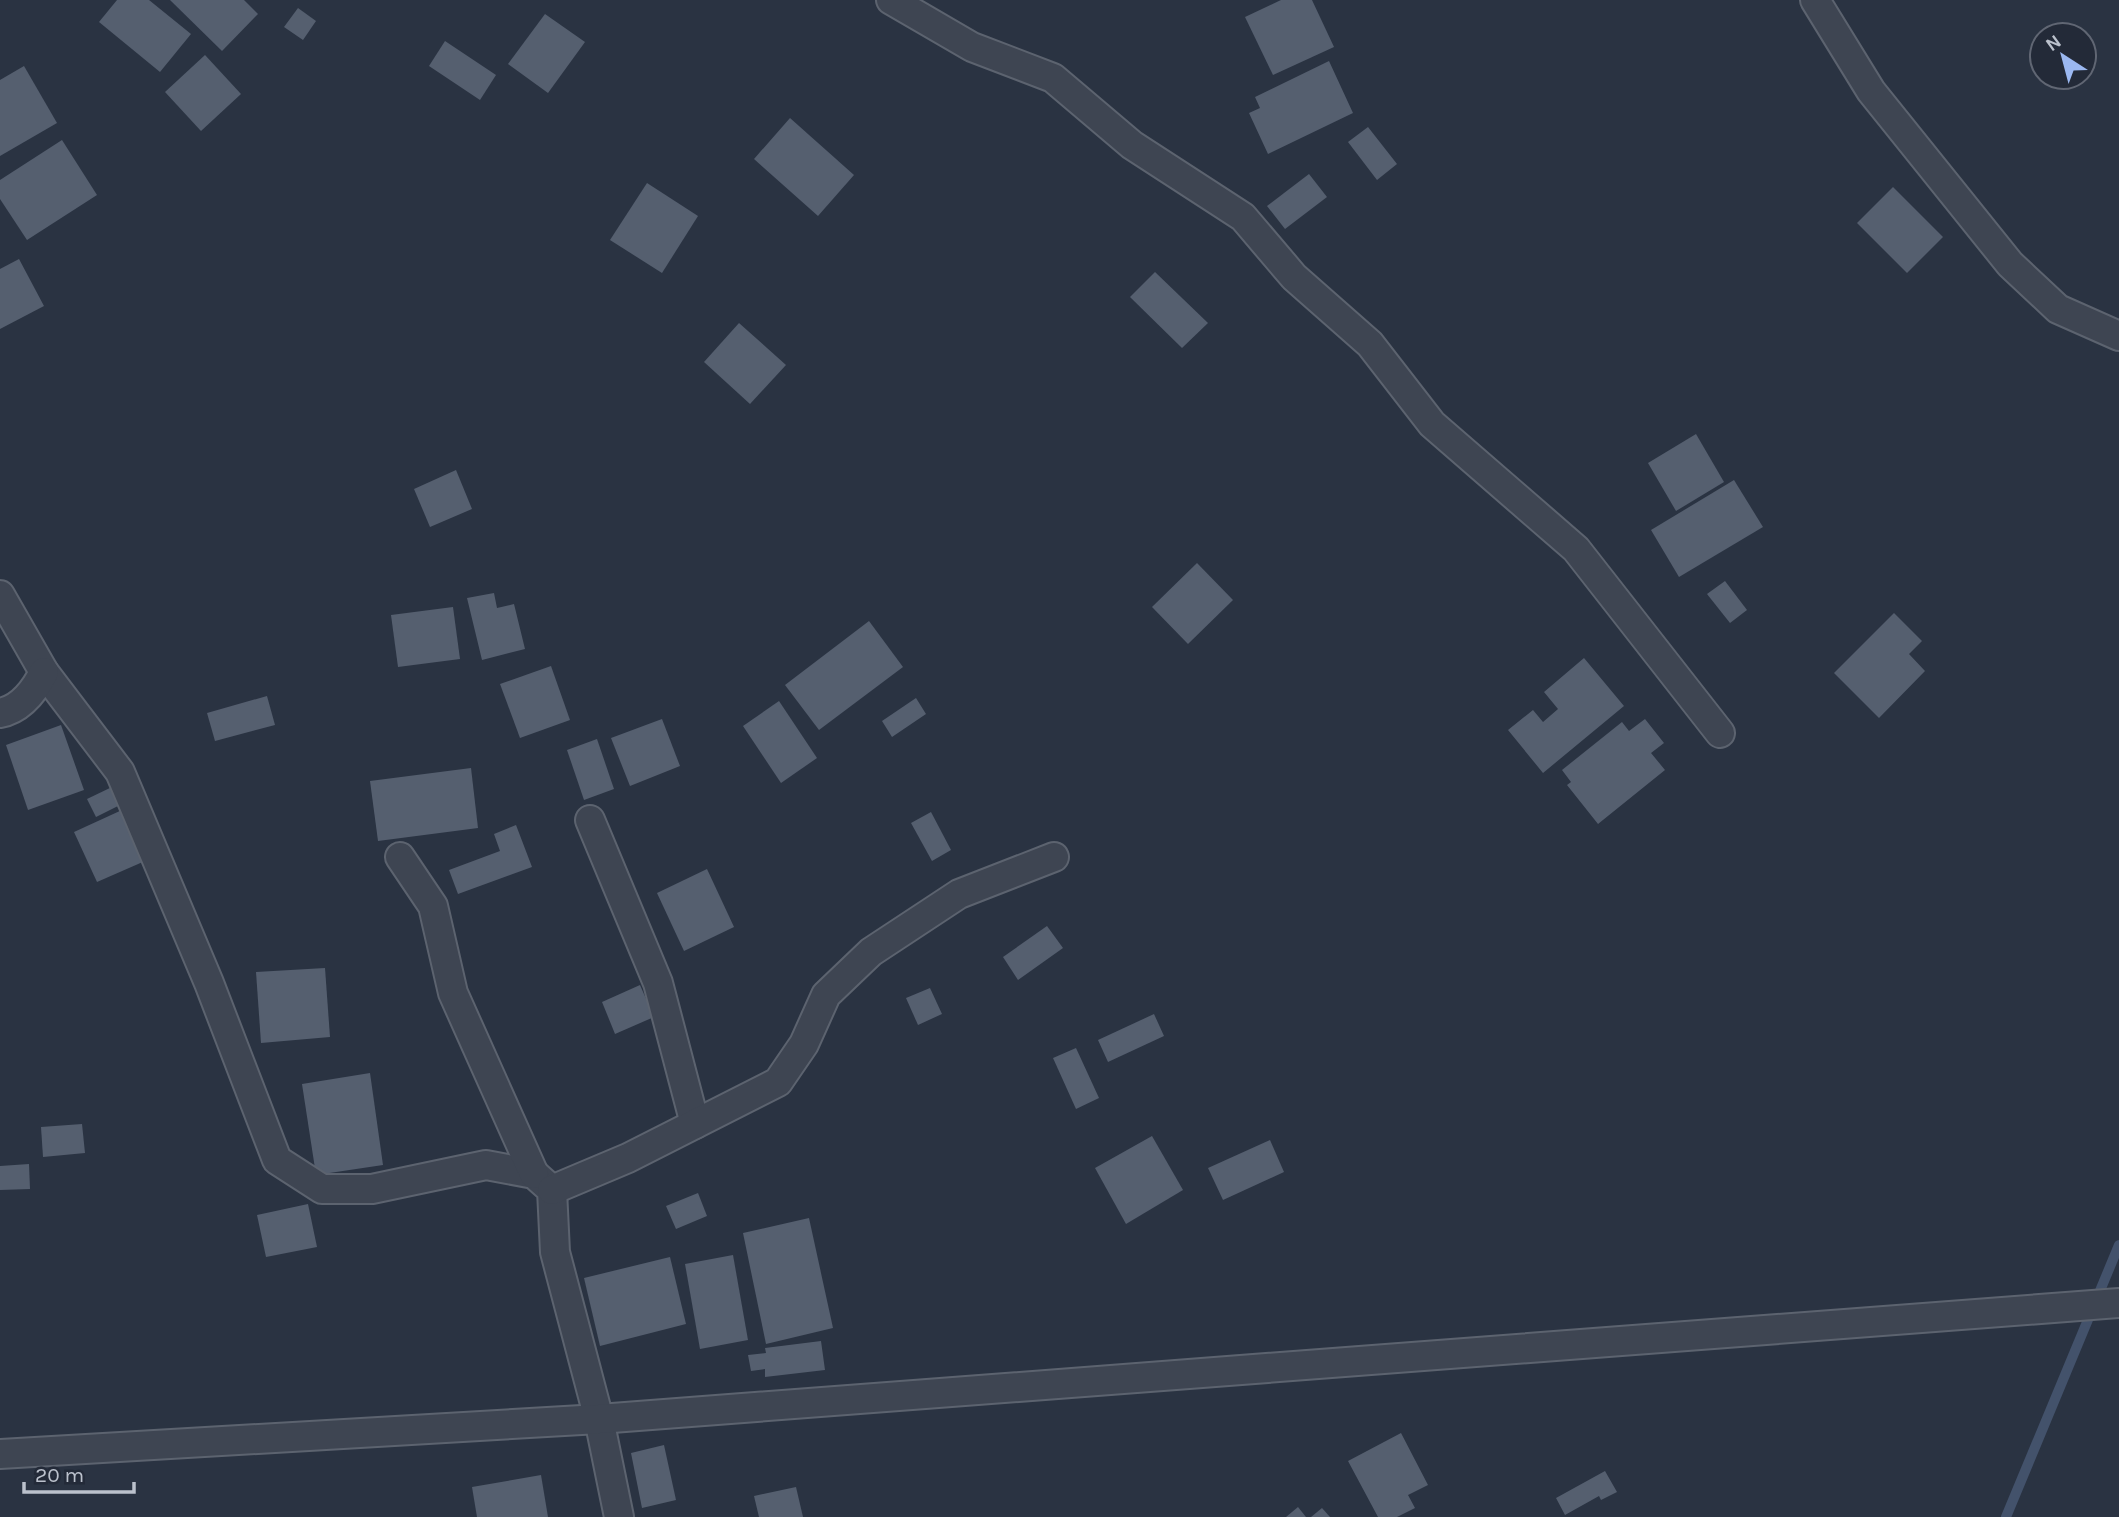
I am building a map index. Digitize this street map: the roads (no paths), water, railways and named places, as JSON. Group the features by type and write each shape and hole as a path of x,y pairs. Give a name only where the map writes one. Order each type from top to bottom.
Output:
{"street":[{"path":"891,0 972,47 1053,78 1132,145 1243,217 1294,277 1370,344 1432,424 1576,549 1720,733"},
{"path":"1815,0 1871,91 2010,264 2058,309 2119,336"},
{"path":"0,595 44,672 120,772 209,983 278,1160 322,1189 372,1189 486,1165 543,1182 628,1158 778,1082 804,1044 826,995 871,952 960,894 1055,857"},
{"path":"0,713 11,711 27,696 44,672"},
{"path":"590,820 659,983 695,1124"},
{"path":"400,857 433,906 453,993 543,1182 555,1252 599,1419 620,1517"},
{"path":"0,1454 599,1419 2119,1303"}],"waterway":[{"path":"2006,1517 2119,1245"}]}
